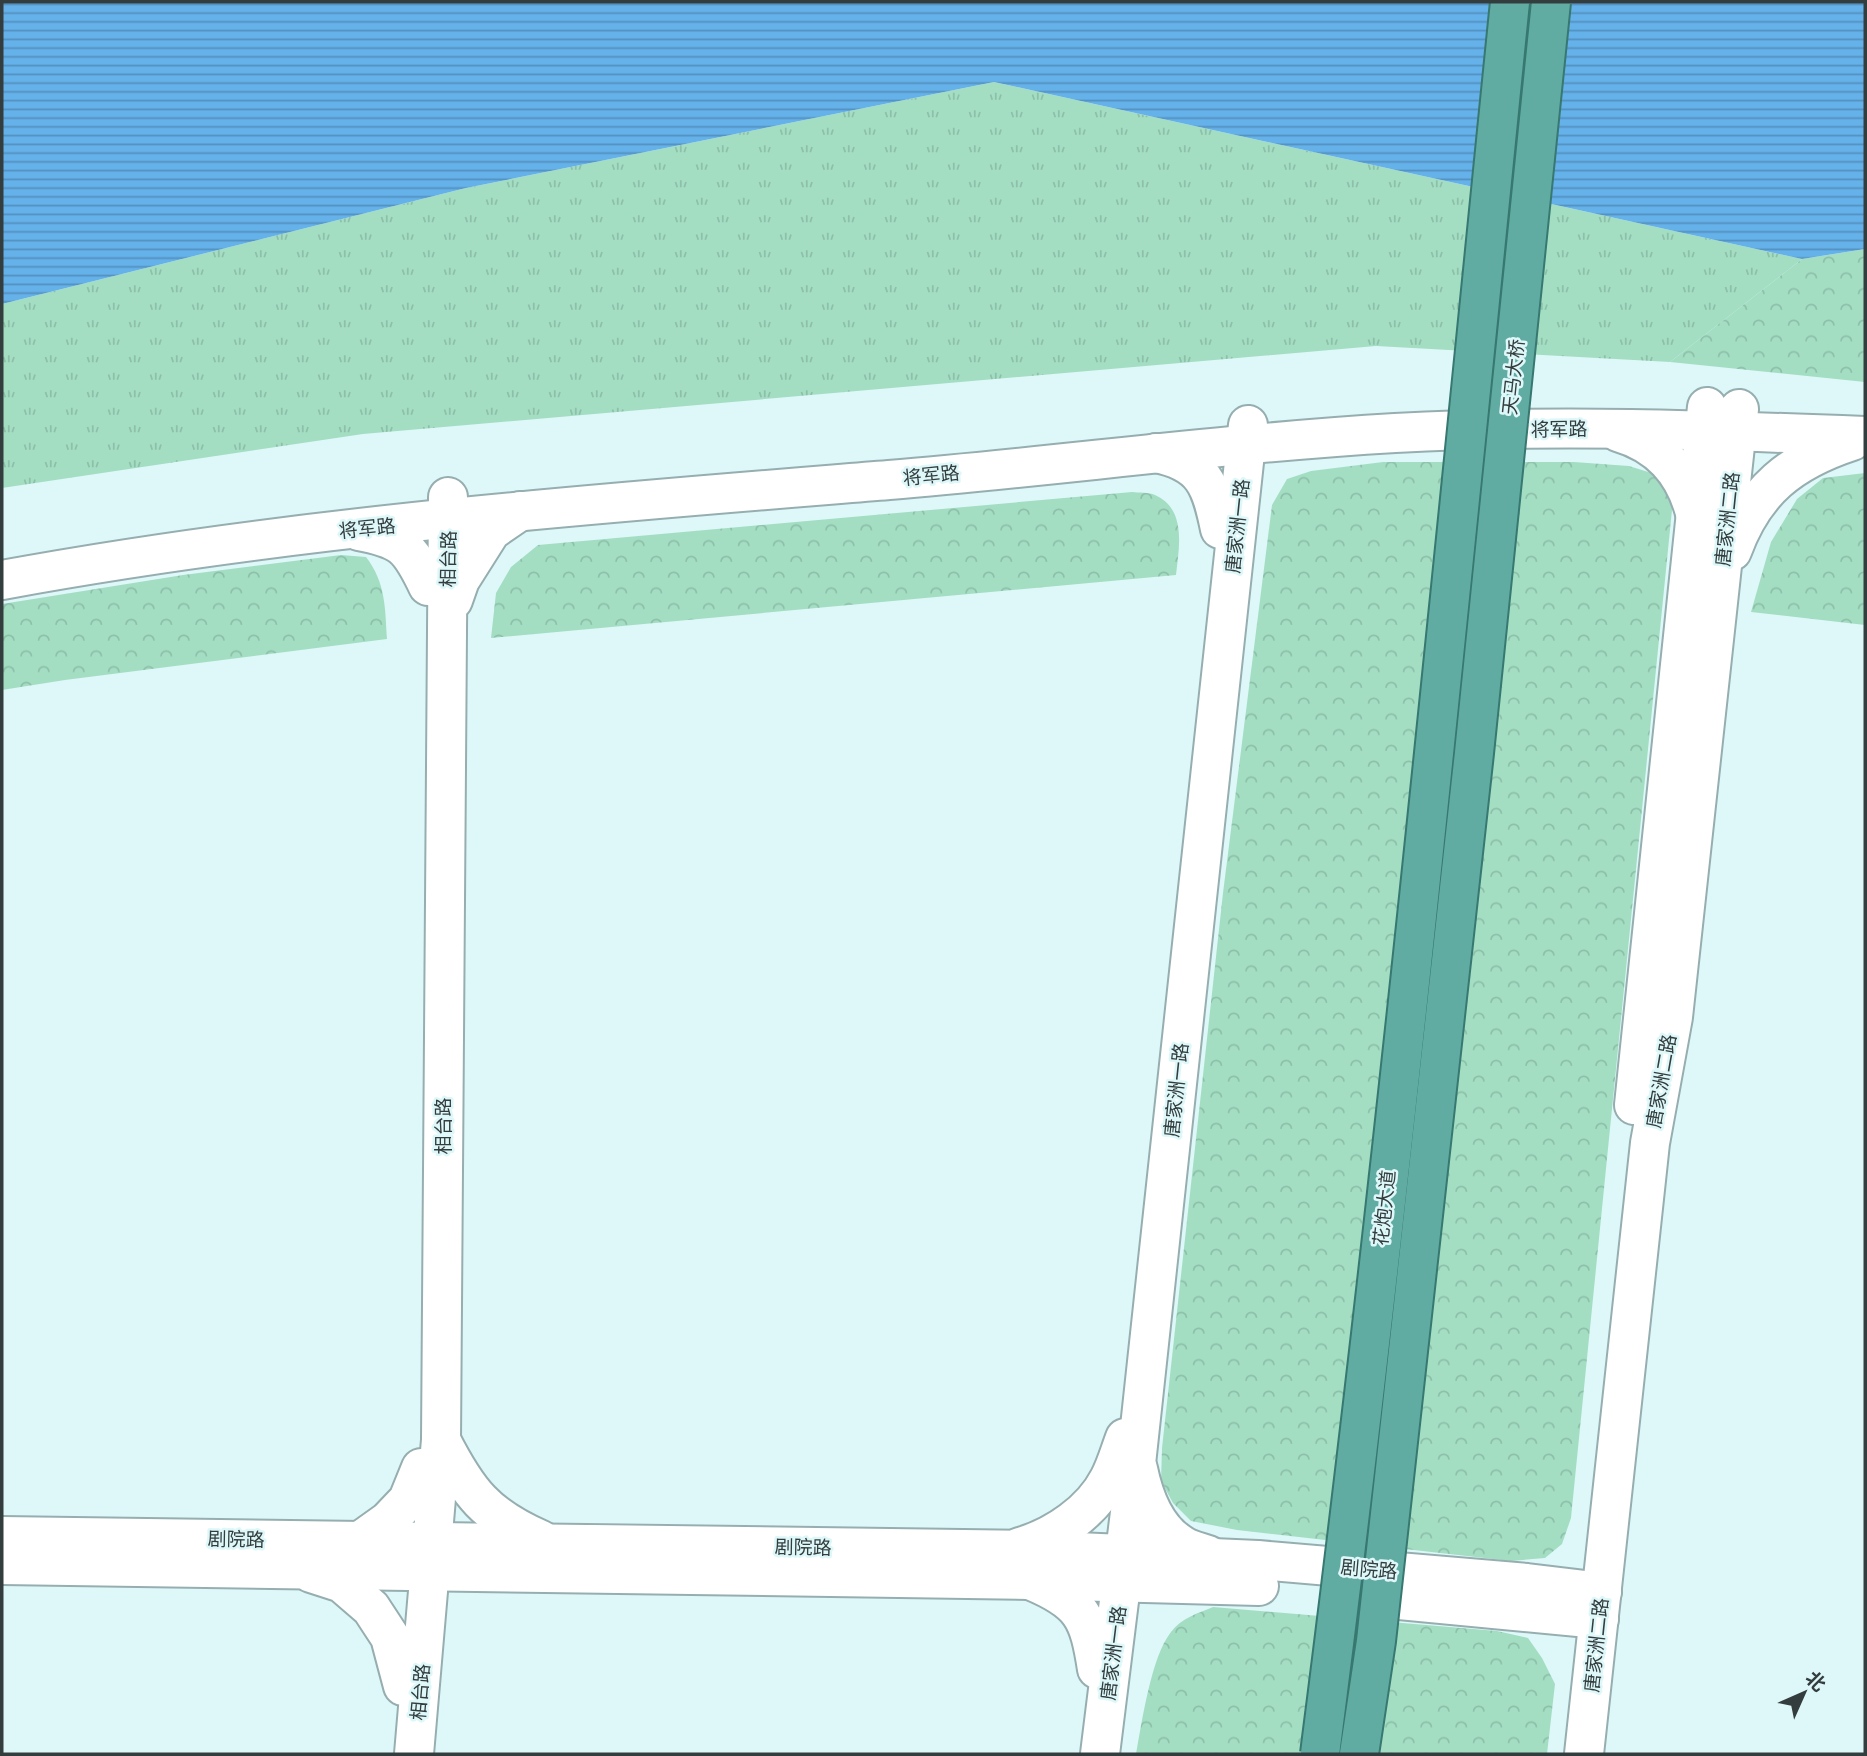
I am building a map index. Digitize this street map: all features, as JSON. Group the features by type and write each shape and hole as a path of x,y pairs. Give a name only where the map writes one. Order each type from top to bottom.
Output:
{"highway":[{"name":"花炮大道","path":"1320,1754 1355,1479 1510,2"},
{"name":"天马大桥","path":"1475,753 1551,2"},
{"name":"花炮大道","path":"1359,1754 1376,1641 1475,753"}],"street":[{"name":"将军路","path":"2,553 271,515 439,509 520,511 896,479 1151,452 1398,412 1627,404 1722,420 1865,437"},
{"name":"将军路","path":"2,580 96,562 354,530 439,509 899,459 1238,436 1308,440 1397,433 1606,428 1865,414"},
{"name":"唐家洲二路","path":"1584,1754 1590,1605 1589,1532 1696,516 1722,420"},
{"name":"唐家洲二路","path":"1564,1754 1574,1661 1590,1605 1650,1143 1673,1017 1720,583 1722,420"},
{"path":"1606,428 1635,437 1658,452 1678,472 1689,492 1696,516"},
{"name":"唐家洲一路","path":"1100,1754 1104,1670 1131,1451 1238,436"},
{"path":"1720,583 1741,524 1767,489 1799,462 1865,437"},
{"path":"1229,524 1265,467 1280,453 1308,440"},
{"path":"1151,452 1175,457 1195,469 1207,481 1229,524"},
{"name":"相台路","path":"396,1754 403,1686 423,1556 431,1454 439,509"},
{"path":"354,530 387,536 405,548 438,600 460,580 491,531 520,511"},
{"path":"1104,1670 1081,1611 1021,1565 1040,1542 1063,1528 1088,1506 1131,1451"},
{"path":"1104,1670 1140,1615 1207,1572 1159,1524 1144,1496 1131,1451"},
{"path":"360,1541 388,1521 408,1500 431,1454 458,1474 483,1505 512,1527 550,1544"},
{"path":"1574,1661 1566,1637 1536,1598 1579,1555 1589,1532"},
{"name":"剧院路","path":"2,1536 360,1541 510,1572 1021,1565"},
{"name":"剧院路","path":"2,1565 299,1569 550,1544 1207,1572 1256,1586 1536,1598 1590,1605"},
{"name":"相台路","path":"414,1754 424,1653 423,1556"},
{"path":"299,1569 342,1583 370,1608 390,1637 403,1686"},
{"path":"424,1653 443,1616 459,1597 482,1583 510,1572"},
{"name":"唐家洲一路","path":"1085,1754 1104,1670"}],"green space":[{"path":"994,82 1802,259 1670,362 1376,346 363,434 2,488 2,304 466,188"},
{"path":"1865,249 1865,382 1670,362 1802,259"},
{"path":"1383,462 1574,462 1629,466 1661,476 1673,500 1571,1518 1562,1544 1545,1558 1511,1561 1237,1530 1191,1521 1173,1503 1161,1481 1162,1448 1223,893 1272,505 1287,479 1311,471"},
{"path":"1865,473 1865,625 1751,612 1771,542 1797,499 1823,478"},
{"path":"1132,492 1155,495 1165,501 1172,510 1179,530 1176,575 491,638 496,593 511,567 538,545"},
{"path":"341,555 366,557 373,567 383,596 387,639 2,690 2,604 183,575"},
{"path":"1213,1607 1497,1631 1528,1638 1555,1684 1547,1754 1136,1754 1148,1690 1164,1643 1180,1623"}],"water":[{"path":"2,2 1865,2 1865,249 1802,259 994,82 466,188 2,304"}]}
